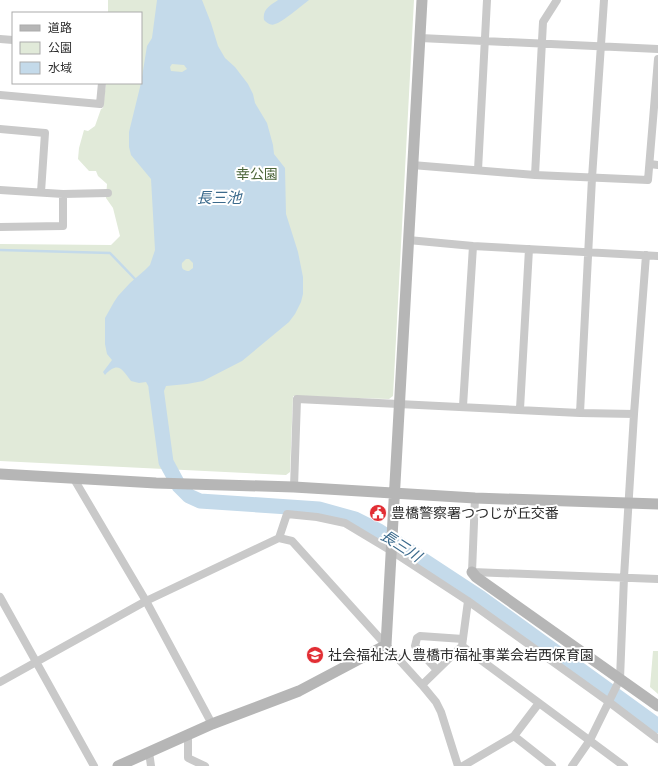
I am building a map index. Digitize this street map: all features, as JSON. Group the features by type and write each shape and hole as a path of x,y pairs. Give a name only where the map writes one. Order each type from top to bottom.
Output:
{"street":[{"path":"386,645 390,550 422,0"},
{"path":"478,170 487,0"},
{"path":"535,175 543,22 557,0"},
{"path":"580,413 592,178 604,0"},
{"path":"420,38 658,49"},
{"path":"0,39 12,40"},
{"path":"412,165 535,175 648,180 654,164 658,60"},
{"path":"0,95 100,104 102,84"},
{"path":"0,129 45,133 41,192"},
{"path":"0,190 63,194 108,193"},
{"path":"0,227 63,226 63,194"},
{"path":"408,240 473,246 589,251 658,256"},
{"path":"463,406 473,246"},
{"path":"520,409 529,249"},
{"path":"572,766 590,740 620,679 624,577 646,255"},
{"path":"294,487 297,400 463,406 580,413 634,414"},
{"path":"0,474 74,479 294,487 475,498 658,504"},
{"path":"74,479 146,601 212,724"},
{"path":"475,498 472,572 476,577 658,706"},
{"path":"279,538 286,514 317,517 345,523 390,550 468,601 658,739"},
{"path":"0,682 146,601 279,538 292,541 436,702 441,712 458,766"},
{"path":"472,572 658,579"},
{"path":"0,597 94,766"},
{"path":"422,685 462,642 468,601"},
{"path":"437,670 415,646 417,638 420,636 462,642 539,703 624,766"},
{"path":"118,766 212,724 299,691 386,645"},
{"path":"464,766 514,736 539,703"},
{"path":"188,735 188,758 205,766"},
{"path":"514,736 552,766"},
{"path":"150,752 151,766"}],"green space":[{"name":"幸公園","path":"108,0 414,0 393,396 389,399 293,396 290,472 286,475 0,461 0,244 111,245 120,236 113,208 106,198 107,184 98,176 96,171 89,171 78,159 79,148 84,130 88,131 95,126 101,109 103,108 106,84 142,84 142,12 108,12"},
{"path":"653,651 658,651 658,694 650,687"}],"water":[{"name":"長三池","path":"157,0 202,0 218,46 225,58 235,67 248,84 253,94 255,103 267,123 274,154 285,168 286,214 298,252 303,277 303,294 295,314 289,322 242,361 203,381 166,386 164,391 151,391 146,382 139,383 131,381 120,368 113,368 105,375 103,372 112,360 107,354 105,344 105,318 118,296 150,265 155,250 151,179 131,155 129,147 129,132 141,84 142,84 147,46 152,38","holes":["172,64 184,65 187,69 182,72 171,71 170,67","186,259 189,259 193,263 193,268 187,271 183,269 182,263"]},
{"path":"278,0 309,0 292,14 274,25 264,20 264,13"}],"waterway":[{"path":"0,250 110,253 135,279"},
{"name":"長三川","path":"156,388 166,462 179,486 189,496 200,501 319,509 355,519 379,531 481,598 658,726"}],"place":[{"name":"豊橋警察署つつじが丘交番","path":"378,513"},
{"name":"社会福祉法人豊橋市福祉事業会岩西保育園","path":"315,655"}]}
